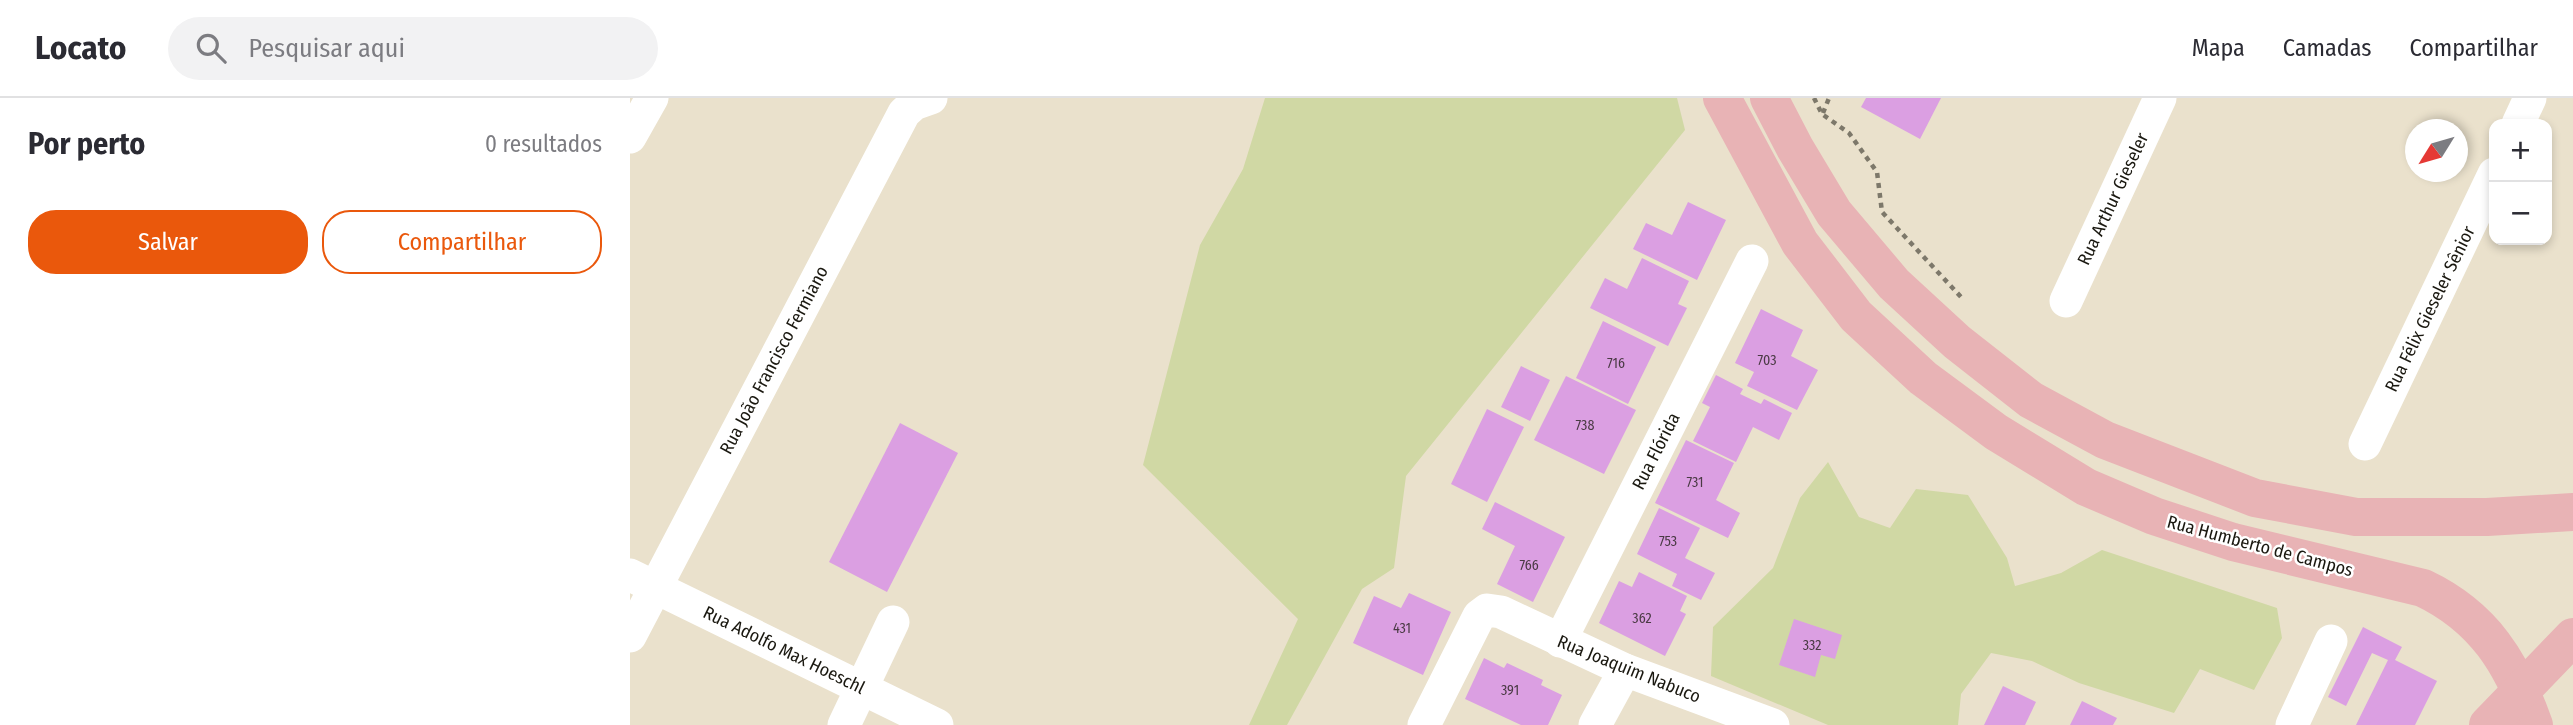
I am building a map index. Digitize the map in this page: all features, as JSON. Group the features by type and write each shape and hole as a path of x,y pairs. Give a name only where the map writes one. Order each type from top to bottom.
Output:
{"main road":[{"name":"Rua Humberto de Campos","path":"1722,98 1800,243 1856,316 1923,378 1996,432 2086,486 2154,516 2233,542 2423,588 2467,614 2491,639 2508,667 2534,725"},
{"path":"1769,98 1794,148 1834,213 1894,284 1957,342 2031,400 2105,440 2255,498 2356,517 2487,517 2573,512"},
{"path":"2488,725 2573,637"}],"street":[{"path":"630,137 652,98"},
{"name":"Rua João Francisco Fermiano","path":"630,636 642,581 904,113 914,104 931,98"},
{"name":"Rua Arthur Gieseler","path":"2066,301 2160,98"},
{"path":"2520,119 2530,98"},
{"name":"Rua Félix Gieseler Sênior","path":"2365,443 2490,182"},
{"name":"Rua Flórida","path":"1560,641 1752,261"},
{"name":"Rua Adolfo Max Hoeschl","path":"642,581 937,725"},
{"name":"Rua Joaquim Nabuco","path":"1424,725 1479,617 1487,610 1501,611 1625,670 1773,725"},
{"path":"844,725 893,622"},
{"path":"2292,725 2331,641"},
{"path":"1595,725 1625,670"}],"path":[{"path":"1814,98 1822,114 1849,133 1877,172 1882,212 1970,307"},
{"path":"1822,114 1829,98"}],"green space":[{"path":"1265,98 1677,98 1685,130 1406,476 1394,568 1362,589 1287,725 1249,725 1298,619 1143,465 1200,245 1243,169"},
{"path":"1828,462 1859,517 1890,528 1916,489 1968,495 2007,558 2015,586 2061,573 2102,550 2277,608 2282,638 2254,690 2200,669 2174,713 2079,683 2032,661 1991,653 1961,694 1958,725 1828,725 1711,676 1713,627 1773,568 1800,498"}],"building":[{"path":"1866,98 1941,98 1920,139 1861,107"},
{"path":"1688,202 1726,220 1697,280 1633,249 1646,223 1672,235"},
{"path":"1642,258 1689,281 1678,304 1687,308 1668,346 1590,308 1605,278 1627,289"},
{"path":"1761,309 1803,330 1791,356 1818,370 1797,410 1747,386 1754,372 1735,363"},
{"path":"1603,321 1656,347 1628,404 1576,378"},
{"path":"1521,366 1550,380 1530,421 1501,407"},
{"path":"1716,375 1743,389 1740,394 1761,404 1764,399 1792,413 1779,440 1753,427 1736,462 1693,441 1710,407 1702,403"},
{"path":"1566,376 1636,410 1604,474 1534,440"},
{"path":"1487,409 1524,427 1487,502 1451,484"},
{"path":"900,423 958,453 887,592 829,562"},
{"path":"1686,440 1734,463 1716,500 1740,513 1728,538 1655,503"},
{"path":"1495,502 1565,537 1533,602 1497,584 1515,546 1482,529"},
{"path":"1659,508 1700,528 1685,558 1715,573 1701,600 1672,586 1677,574 1637,554"},
{"path":"1639,572 1687,596 1680,611 1686,614 1665,656 1599,623 1619,581 1632,587"},
{"path":"1409,593 1451,612 1423,675 1353,643 1374,596 1401,608"},
{"path":"1794,619 1842,635 1835,659 1821,655 1815,677 1779,665"},
{"path":"2363,627 2402,647 2395,660 2437,681 2415,725 2356,725 2388,660 2372,653 2346,706 2328,697"},
{"path":"1484,658 1504,668 1507,663 1543,680 1541,685 1562,695 1548,725 1521,725 1465,699"},
{"path":"2003,686 2036,702 2025,725 1984,725"},
{"path":"2082,701 2117,718 2113,725 2070,725"}]}
